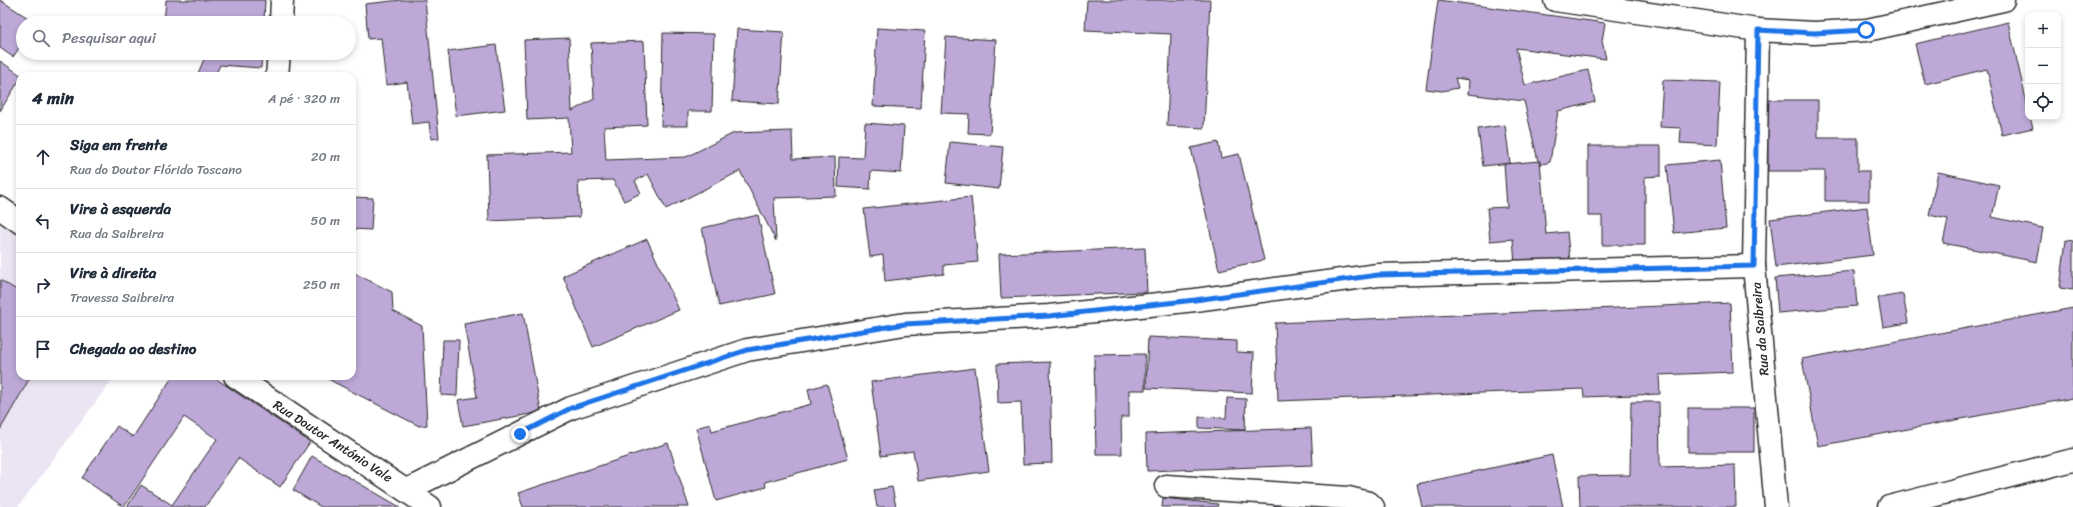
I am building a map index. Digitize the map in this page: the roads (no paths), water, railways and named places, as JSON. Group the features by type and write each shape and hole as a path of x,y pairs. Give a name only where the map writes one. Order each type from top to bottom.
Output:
{"street":[{"path":"281,16 282,0"},
{"path":"1555,0 1758,30 1814,33 1866,30 2003,0"},
{"name":"Rua da Saibreira","path":"1758,30 1754,266 1776,507"},
{"path":"277,72 278,60"},
{"path":"0,208 16,219"},
{"path":"407,490 571,408 754,348 905,324 1057,315 1195,300 1378,275 1754,266"},
{"name":"Rua Doutor António Vale","path":"241,380 407,490 430,507"},
{"path":"1889,507 2073,460"},
{"path":"1166,486 1348,498 1369,503 1373,507"}]}
